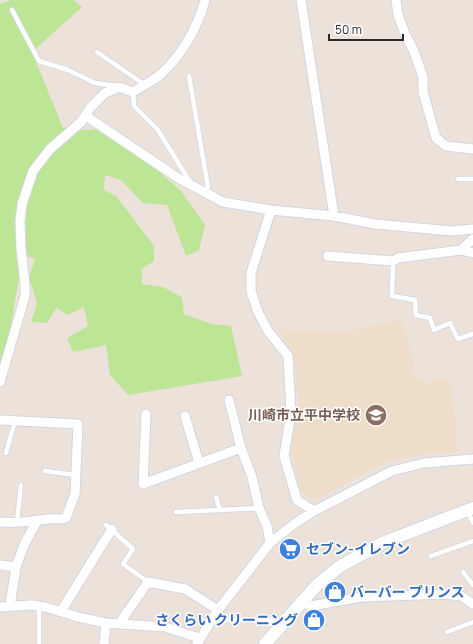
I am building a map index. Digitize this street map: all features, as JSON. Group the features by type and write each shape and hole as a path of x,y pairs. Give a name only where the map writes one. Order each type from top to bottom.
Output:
{"street":[{"path":"0,382 25,296 26,285 21,248 20,221 22,204 33,171 50,149 81,122 90,108 105,92 119,87 132,92 161,74 187,42 198,22 205,0"},
{"path":"301,0 334,216"},
{"path":"396,0 398,15 423,77 423,92 436,138 446,146 473,149"},
{"path":"86,116 178,178 223,202 271,210 334,216 375,224 452,231 473,229"},
{"path":"271,210 251,273 251,291 258,312 268,331 288,356 291,413 284,456 296,500 314,511"},
{"path":"461,250 473,239"},
{"path":"328,256 392,261 398,258 461,250 473,253"},
{"path":"229,400 241,448 252,477 259,508 267,526 270,543"},
{"path":"146,414 143,484 241,448"},
{"path":"185,416 199,463"},
{"path":"0,420 78,424 75,494 66,518 48,518 37,521 0,522"},
{"path":"0,607 31,605 45,607 106,623 165,627 198,641 218,610 270,543 294,524 314,511 392,471 424,463 473,459"},
{"path":"269,643 282,624 301,602 316,586 339,567 362,553 400,536 470,509"},
{"path":"10,606 16,567 24,545 37,521"},
{"path":"61,611 109,527"},
{"path":"0,565 16,567"},
{"path":"118,624 148,582 185,589 218,610"},
{"path":"301,602 311,606 361,597 446,594 461,596 473,604"},
{"path":"104,644 106,623"}],"lane":[{"path":"12,10 39,61 68,70 95,83 119,87"},
{"path":"97,52 145,84"},
{"path":"188,76 208,187 205,193"},
{"path":"132,92 134,106 158,130 192,185"},
{"path":"458,179 473,179"},
{"path":"392,261 392,296 415,300 416,315 430,318 434,330 450,323 458,339 473,334"},
{"path":"6,453 15,421"},
{"path":"45,470 76,475"},
{"path":"17,522 21,485"},
{"path":"216,497 220,510"},
{"path":"176,512 259,508"},
{"path":"470,509 473,523"},
{"path":"109,527 133,549 123,564 148,582"},
{"path":"430,556 473,541"},
{"path":"463,572 473,585"},
{"path":"38,644 39,607"},
{"path":"212,620 271,620 282,624"},
{"path":"447,632 473,622"}],"shaded area":[{"name":"川崎市立平中学校","path":"396,320 403,325 413,360 415,370 411,377 432,385 432,379 445,378 451,384 458,452 432,453 387,461 319,498 311,499 301,491 291,450 299,408 294,354 278,329 345,332"}],"green space":[{"path":"11,0 73,0 82,7 32,52 63,128 85,130 106,128 181,191 205,225 199,250 186,256 167,205 143,203 121,180 105,175 104,190 116,196 154,246 154,261 142,269 142,284 163,287 182,297 184,314 211,324 231,326 242,376 128,395 110,375 106,345 73,352 67,338 88,326 84,307 68,315 56,308 47,323 31,322 37,303 29,277 35,259 23,255 8,342 0,372 0,4"}],"place":[{"name":"川崎市立平中学校","path":"376,415"},
{"name":"セブン-イレブン","path":"290,549"},
{"name":"バーバー プリンス","path":"335,592"},
{"name":"さくらい クリーニング","path":"314,620"}]}
